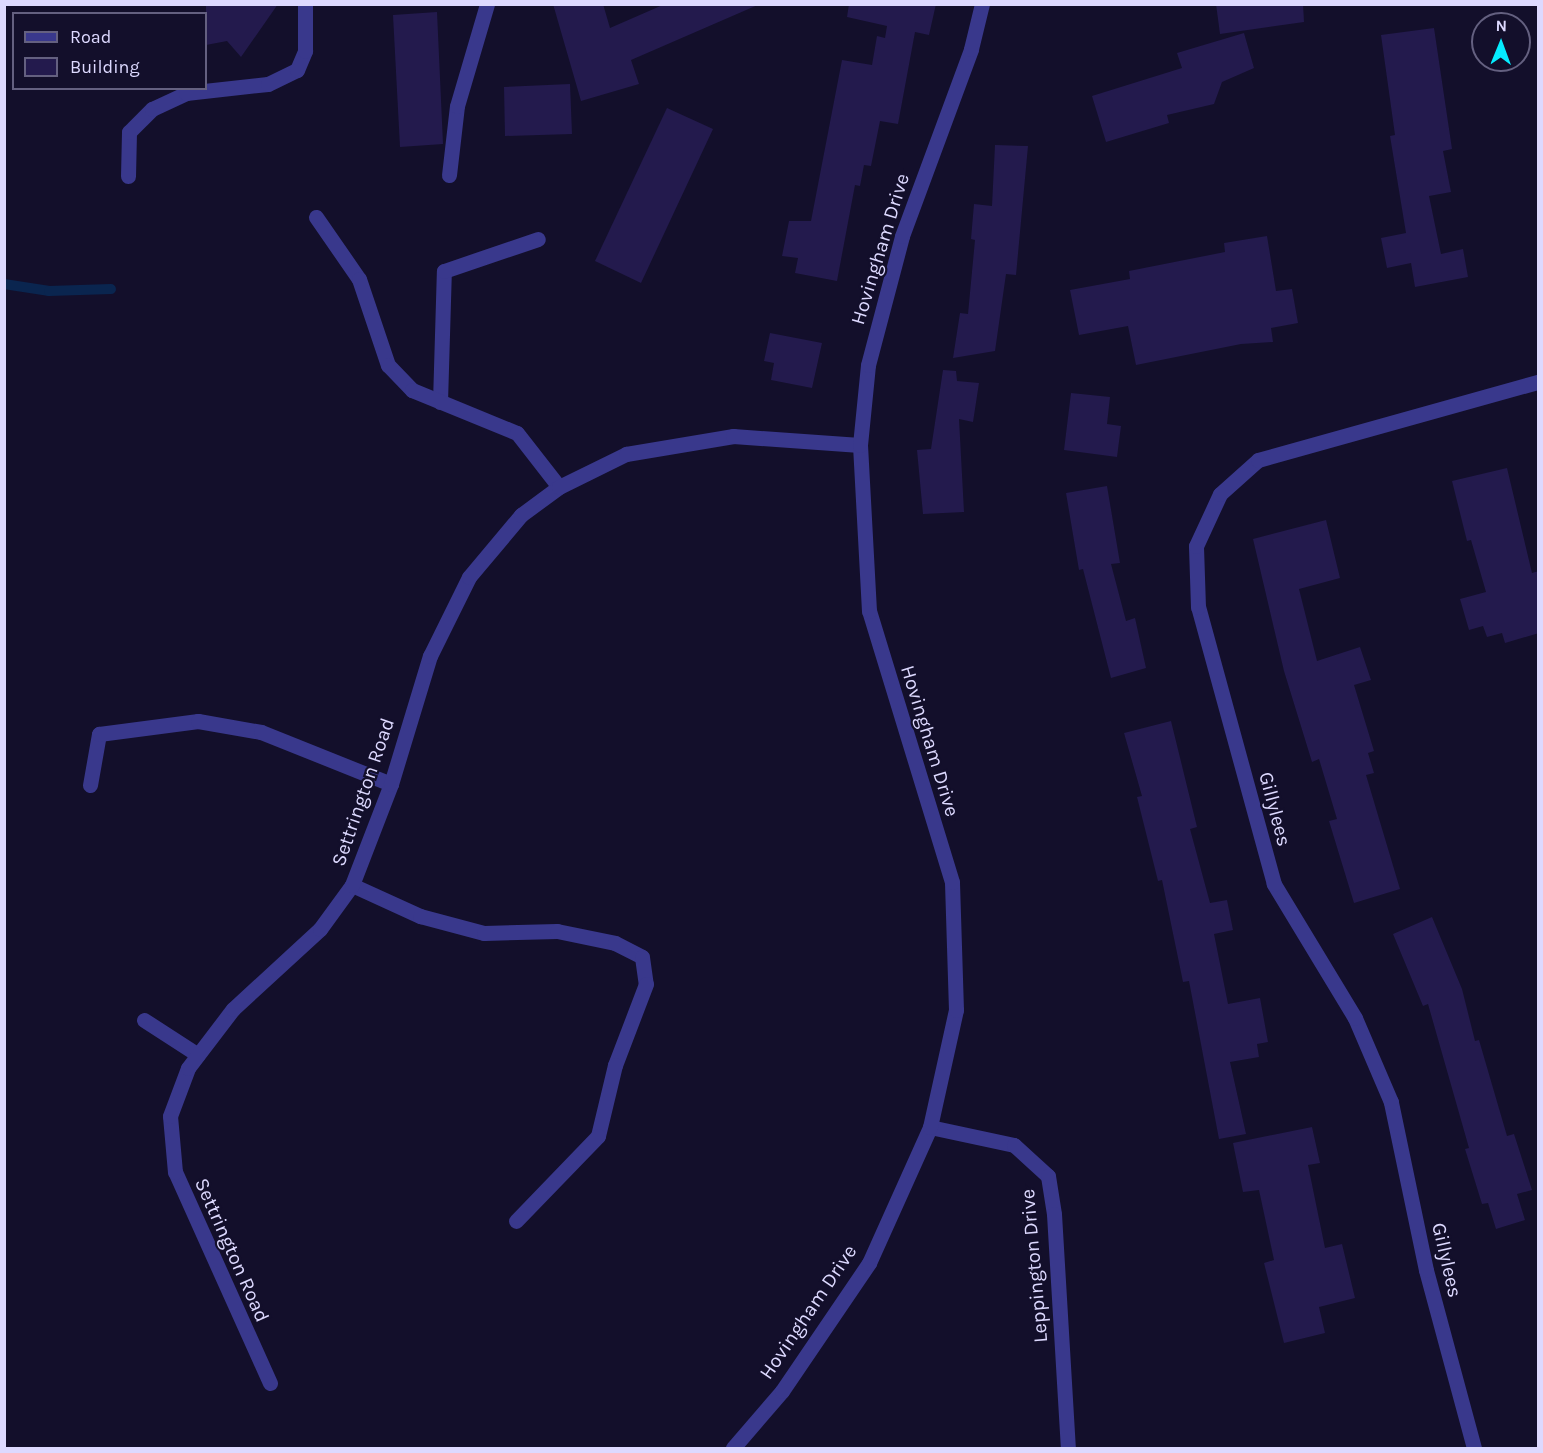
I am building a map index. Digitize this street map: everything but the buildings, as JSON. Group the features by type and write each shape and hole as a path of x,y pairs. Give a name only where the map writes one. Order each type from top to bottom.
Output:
{"street":[{"path":"128,176 129,132 152,109 186,93 268,84 297,70 305,51 305,4"},
{"path":"449,175 457,106 487,4"},
{"name":"Hovingham Drive","path":"733,1449 782,1391 869,1263 930,1127 956,1010 952,882 868,611 860,445 868,365 902,236 971,49 982,4"},
{"path":"316,217 359,279 388,365 412,390 517,433 559,487"},
{"path":"440,402 444,271 538,239"},
{"name":"Gillylees","path":"1474,1449 1426,1270 1391,1102 1355,1018 1274,884 1198,607 1196,546 1220,494 1258,460 1539,382"},
{"name":"Settrington Road","path":"270,1383 176,1172 170,1116 188,1068 233,1009 320,930 352,885 391,784 430,656 469,577 521,515 559,487 626,453 733,436 860,445"},
{"path":"90,785 99,734 208,722 261,732 391,784"},
{"path":"352,885 420,915 484,933 557,931 615,942 642,957 646,984 615,1065 598,1136 516,1221"},
{"path":"144,1020 198,1055"},
{"name":"Leppington Drive","path":"930,1127 1014,1145 1048,1176 1054,1214 1068,1449"}],"waterway":[{"path":"4,284 49,291 111,289"}]}
